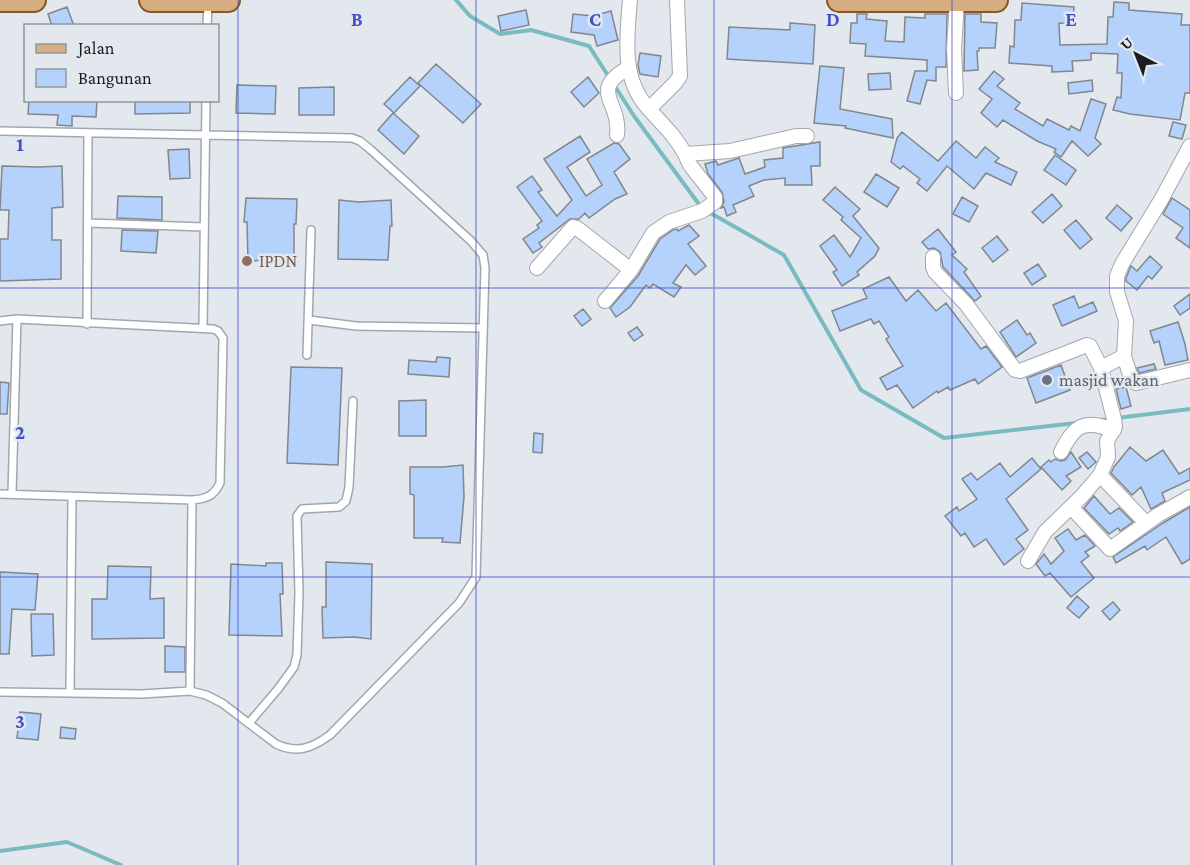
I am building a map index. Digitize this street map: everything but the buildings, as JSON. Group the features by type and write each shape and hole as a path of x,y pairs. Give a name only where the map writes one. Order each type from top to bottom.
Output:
{"main road":[{"path":"0,0 33,0"},
{"path":"152,0 228,0"},
{"path":"839,0 996,0"}],"street":[{"path":"604,301 631,270 647,242 660,227 705,209 716,202 715,197 690,165 667,127 649,109 624,70 630,0"},
{"path":"649,109 680,76 677,0"},
{"path":"955,1 954,48 957,93"},
{"path":"616,135 617,118 607,92 609,82 624,70"},
{"path":"685,154 712,154 796,136 807,136"},
{"path":"1190,146 1117,276 1117,291 1126,321 1124,356 1131,378 1136,383 1190,370"},
{"path":"537,268 573,227 631,270"},
{"path":"933,257 935,272 966,304 1015,370 1087,345 1091,347 1101,368 1114,410 1114,428 1107,441 1108,457 1100,475 1045,532 1028,561"},
{"path":"1101,368 1124,356"},
{"path":"1060,452 1070,433 1079,428 1098,424 1114,428"},
{"path":"1100,475 1146,523"},
{"path":"1071,507 1108,549 1190,497"}],"lane":[{"path":"207,24 208,0"},
{"path":"203,328 206,102"},
{"path":"0,131 205,134 343,138 360,141 481,252 485,268 477,572 472,585 459,603 330,735 316,745 302,750 286,749 222,703 206,695 190,691 142,694 0,692"},
{"path":"87,324 88,133"},
{"path":"89,222 204,227"},
{"path":"307,355 311,230"},
{"path":"12,493 17,319"},
{"path":"0,321 17,319 203,328 218,331 223,338 220,483 216,492 211,496 202,500 192,500 0,494"},
{"path":"309,320 356,326 483,328"},
{"path":"249,723 294,667 297,655 299,592 297,516 302,509 339,507 346,501 353,401"},
{"path":"70,692 72,498"},
{"path":"190,691 192,500"}],"waterway":[{"path":"456,0 470,16 500,34 531,30 589,46 634,116 701,207"},
{"path":"707,211 784,255 861,390 944,438 1076,423"},
{"path":"1101,420 1190,409"},
{"path":"0,851 67,842 121,865"}],"place":[{"name":"IPDN","path":"247,261"},
{"name":"masjid wakan","path":"1047,380"}]}
